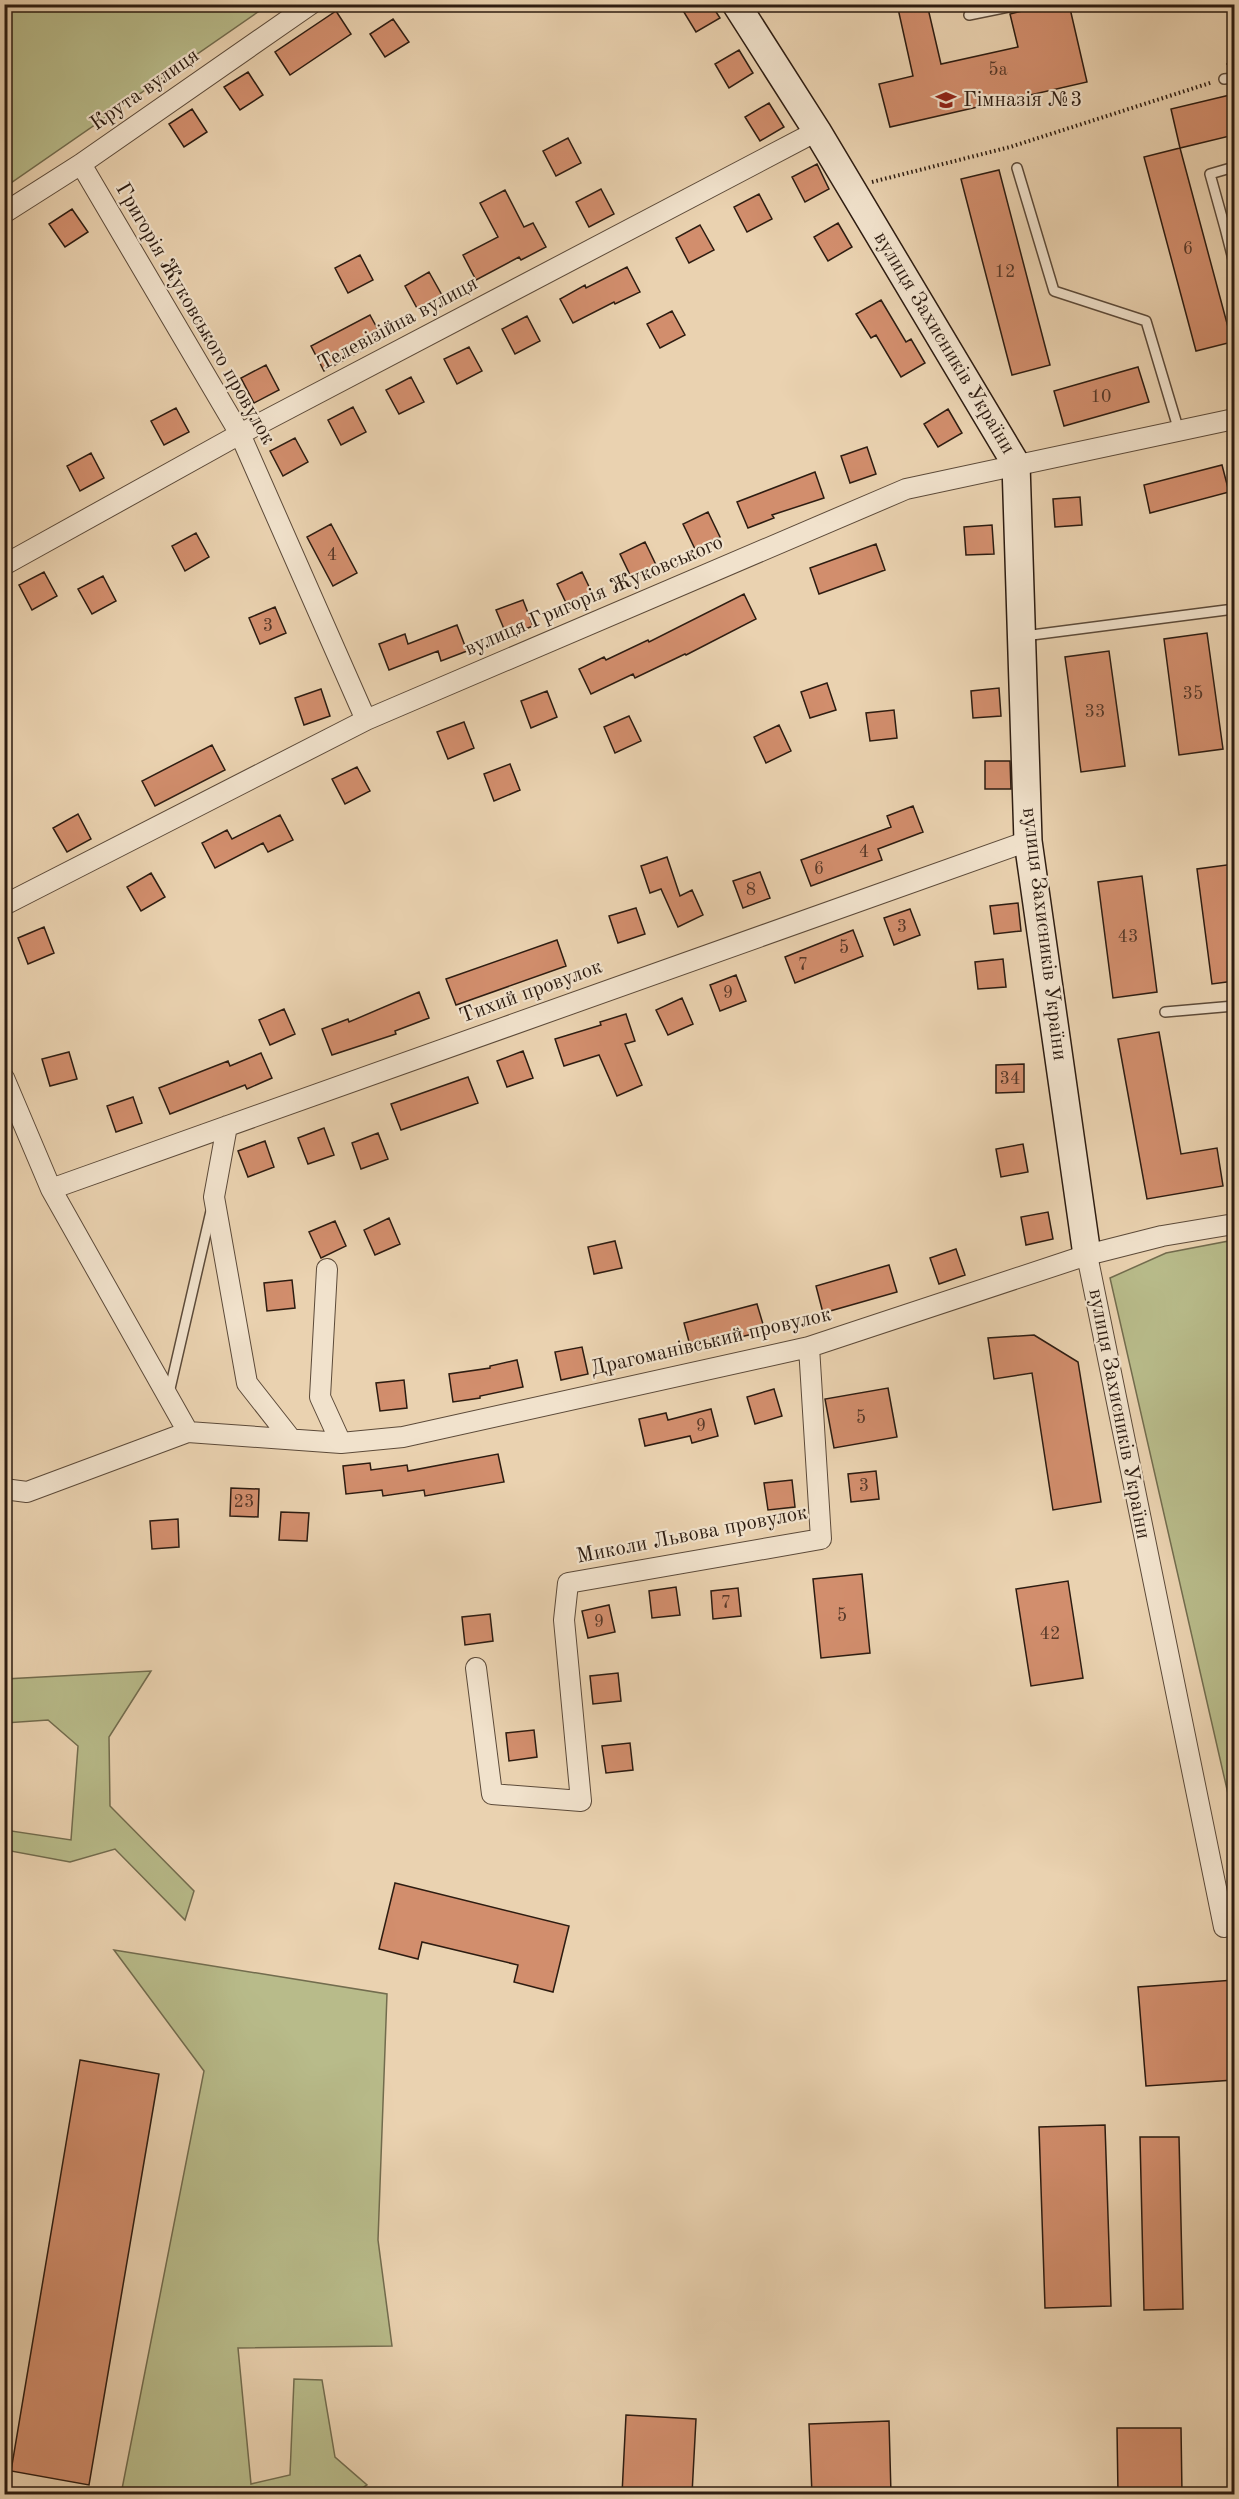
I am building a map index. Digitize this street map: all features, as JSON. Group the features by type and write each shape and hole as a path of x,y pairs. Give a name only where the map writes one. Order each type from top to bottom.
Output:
{"street":[{"name":"Крута вулиця","path":"4,213 81,164 311,4"},
{"name":"вулиця Захисників України","path":"736,4 818,131 1016,464 1028,841 1087,1255 1224,1927"},
{"name":"Телевізійна вулиця","path":"4,565 240,434 818,131"},
{"name":"Григорія Жуковського провулок","path":"81,164 240,434 366,720"},
{"name":"вулиця Григорія Жуковського","path":"4,905 366,720 906,489 1234,419"},
{"name":"Тихий провулок","path":"51,1189 1028,841"},
{"path":"4,1078 51,1189 188,1432 27,1492 4,1489"},
{"path":"227,1126 214,1197 248,1383 291,1439"},
{"name":"Драгоманівський провулок","path":"188,1432 341,1443 403,1437 809,1347 1087,1255 1162,1236 1234,1224"},
{"path":"327,1269 320,1397 341,1443"},
{"name":"Миколи Львова провулок","path":"476,1668 492,1794 581,1802 564,1620 568,1583 821,1539 809,1347"}],"lane":[{"path":"969,15 1024,4"},
{"path":"1224,79 1234,78"},
{"path":"1234,167 1210,174 1230,230 1234,262"},
{"path":"1017,168 1054,291 1146,321 1179,431"},
{"path":"1022,637 1234,609"},
{"path":"1165,1012 1234,1006"},
{"path":"168,1397 214,1197"}],"path":[{"path":"851,187 1010,147 1224,79 1234,45"}],"green space":[{"path":"5,4 268,4 268,5 5,187"},
{"path":"1234,1240 1234,1820 1110,1278 1166,1253"},
{"path":"151,1671 109,1737 110,1806 194,1891 185,1920 115,1849 70,1862 5,1850 5,1830 71,1840 78,1746 48,1720 5,1723 5,1679"},
{"path":"114,1950 387,1994 378,2240 392,2346 238,2348 251,2484 290,2475 294,2379 322,2380 335,2457 367,2485 353,2494 121,2494 204,2071"}],"building":[{"path":"679,4 711,4 720,18 696,32"},
{"path":"897,4 927,4 941,64 1018,47 1010,14 1026,10 1031,4 1069,4 1087,82 890,127 879,84 913,76"},
{"path":"336,11 351,34 290,75 275,52"},
{"path":"393,19 409,42 385,57 370,34"},
{"path":"739,50 753,73 729,88 715,64"},
{"path":"248,72 263,95 240,110 224,87"},
{"path":"1234,94 1234,135 1180,148 1171,109"},
{"path":"769,103 784,127 760,141 745,117"},
{"path":"192,109 207,132 184,147 169,124"},
{"path":"568,138 581,163 556,176 543,151"},
{"path":"1180,148 1232,342 1196,351 1144,157"},
{"path":"817,164 829,189 805,202 792,177"},
{"path":"999,170 1050,365 1012,375 961,179"},
{"path":"601,189 614,214 589,227 576,202"},
{"path":"505,190 524,227 533,223 546,247 521,260 519,257 476,280 463,255 498,237 480,203"},
{"path":"759,194 772,219 747,232 734,207"},
{"path":"72,209 88,232 65,247 49,224"},
{"path":"838,223 852,247 828,261 814,237"},
{"path":"700,225 714,250 689,263 676,238"},
{"path":"360,255 373,280 348,293 335,268"},
{"path":"627,267 640,292 615,304 614,302 573,323 560,299 585,285 586,288"},
{"path":"429,272 443,297 418,310 405,286"},
{"path":"881,300 906,342 911,339 925,363 901,377 876,335 871,338 856,314"},
{"path":"672,311 685,335 660,348 647,324"},
{"path":"370,315 383,339 324,371 311,346"},
{"path":"527,316 540,341 515,354 502,329"},
{"path":"469,347 482,371 457,384 444,359"},
{"path":"266,365 279,390 254,403 241,378"},
{"path":"1138,367 1149,402 1064,426 1054,391"},
{"path":"411,377 424,402 399,414 386,390"},
{"path":"353,407 366,432 341,445 328,420"},
{"path":"176,408 189,432 164,445 151,421"},
{"path":"948,409 962,433 938,447 924,424"},
{"path":"295,438 308,462 283,476 270,451"},
{"path":"867,447 876,474 850,483 841,456"},
{"path":"91,453 104,478 80,491 67,466"},
{"path":"1222,465 1229,492 1150,513 1144,485"},
{"path":"815,472 824,498 772,515 774,518 748,528 737,502"},
{"path":"1080,497 1082,525 1055,527 1053,499"},
{"path":"708,512 720,537 695,549 683,524"},
{"path":"331,524 357,573 333,586 307,537"},
{"path":"992,525 994,554 966,555 964,527"},
{"path":"196,533 209,557 185,571 172,546"},
{"path":"645,542 657,567 632,579 620,554"},
{"path":"876,544 885,570 819,594 810,568"},
{"path":"44,572 57,596 32,610 19,585"},
{"path":"582,572 594,597 569,609 557,584"},
{"path":"103,576 116,601 92,614 78,589"},
{"path":"744,594 756,619 686,655 635,678 633,674 591,694 579,669 604,657 606,660 648,640 649,642"},
{"path":"523,600 533,626 507,636 496,610"},
{"path":"275,607 286,633 260,644 249,618"},
{"path":"457,625 467,651 441,661 438,651 389,670 379,644 405,634 408,644"},
{"path":"1207,633 1223,749 1179,755 1164,639"},
{"path":"1109,651 1125,766 1081,772 1065,657"},
{"path":"827,683 836,710 810,718 801,692"},
{"path":"999,688 1001,716 973,718 971,691"},
{"path":"321,689 330,716 304,725 295,698"},
{"path":"547,691 557,717 531,728 521,701"},
{"path":"894,710 897,738 870,741 866,713"},
{"path":"629,716 641,741 615,753 604,727"},
{"path":"464,722 474,748 448,759 437,732"},
{"path":"779,725 791,751 766,763 754,737"},
{"path":"212,745 225,770 155,806 142,781"},
{"path":"985,761 1010,761 1011,789 985,789"},
{"path":"510,764 520,790 494,801 484,774"},
{"path":"357,767 370,791 345,804 332,779"},
{"path":"913,806 923,832 878,849 882,860 811,886 801,860 891,827 887,816"},
{"path":"78,814 91,839 67,852 53,828"},
{"path":"280,815 293,840 268,852 263,843 215,868 202,843 227,830 232,839"},
{"path":"667,857 680,896 692,890 703,915 678,927 661,889 650,893 641,866"},
{"path":"1234,864 1234,981 1212,984 1197,869"},
{"path":"760,872 770,898 743,908 733,881"},
{"path":"151,873 165,897 141,911 127,887"},
{"path":"1142,876 1157,992 1113,998 1098,882"},
{"path":"1018,903 1021,931 994,934 990,906"},
{"path":"636,908 645,934 618,943 609,916"},
{"path":"910,909 920,935 894,945 884,918"},
{"path":"44,927 54,953 28,964 18,938"},
{"path":"853,930 863,956 795,983 785,957"},
{"path":"557,940 566,966 456,1005 446,979"},
{"path":"1003,959 1006,987 978,989 975,962"},
{"path":"736,975 746,1001 720,1011 710,985"},
{"path":"419,992 429,1018 395,1031 396,1034 332,1055 322,1029 348,1019 349,1022"},
{"path":"682,998 693,1024 668,1035 656,1010"},
{"path":"284,1009 295,1034 270,1045 259,1020"},
{"path":"626,1014 635,1041 625,1044 642,1085 617,1096 599,1055 564,1066 555,1039 601,1025 600,1022"},
{"path":"1159,1032 1181,1154 1217,1148 1223,1186 1147,1199 1118,1039"},
{"path":"523,1051 533,1078 507,1087 497,1061"},
{"path":"69,1052 77,1079 50,1086 42,1059"},
{"path":"261,1053 272,1078 247,1089 245,1085 170,1114 159,1088 228,1061 230,1066"},
{"path":"1024,1064 1024,1092 996,1093 996,1065"},
{"path":"468,1077 478,1103 401,1130 391,1104"},
{"path":"133,1097 142,1123 116,1132 107,1106"},
{"path":"324,1128 334,1155 308,1164 298,1138"},
{"path":"378,1133 388,1159 361,1169 352,1143"},
{"path":"265,1141 274,1167 248,1177 238,1151"},
{"path":"1023,1144 1028,1172 1001,1177 996,1149"},
{"path":"1048,1212 1053,1239 1026,1245 1021,1217"},
{"path":"389,1218 400,1244 375,1255 364,1230"},
{"path":"335,1221 346,1246 321,1258 309,1232"},
{"path":"615,1241 622,1268 594,1274 588,1247"},
{"path":"956,1249 965,1275 939,1284 930,1258"},
{"path":"889,1265 897,1292 823,1313 816,1286"},
{"path":"292,1280 295,1308 267,1311 264,1283"},
{"path":"757,1304 765,1331 691,1349 684,1323"},
{"path":"1034,1335 1078,1362 1101,1502 1053,1510 1032,1373 994,1379 988,1338"},
{"path":"582,1347 588,1374 561,1380 555,1352"},
{"path":"517,1360 523,1387 453,1402 449,1374 490,1368 490,1366"},
{"path":"404,1380 407,1408 380,1411 376,1383"},
{"path":"888,1388 897,1437 834,1448 825,1399"},
{"path":"774,1389 782,1416 755,1424 747,1397"},
{"path":"711,1409 718,1436 692,1443 690,1436 645,1446 639,1419 666,1413 668,1420"},
{"path":"498,1454 504,1482 425,1496 424,1490 383,1496 382,1490 346,1494 343,1466 370,1463 371,1470 407,1465 408,1471"},
{"path":"876,1471 879,1499 851,1502 848,1474"},
{"path":"792,1480 795,1507 768,1510 764,1483"},
{"path":"231,1488 259,1489 258,1517 230,1516"},
{"path":"281,1512 309,1513 307,1541 279,1540"},
{"path":"178,1519 179,1547 152,1549 150,1521"},
{"path":"862,1574 870,1653 821,1658 813,1579"},
{"path":"1068,1581 1083,1678 1031,1686 1016,1589"},
{"path":"676,1587 680,1615 652,1618 649,1591"},
{"path":"738,1588 741,1616 713,1619 711,1591"},
{"path":"609,1605 615,1632 588,1638 582,1611"},
{"path":"490,1614 493,1641 465,1645 462,1617"},
{"path":"618,1673 621,1701 593,1704 590,1676"},
{"path":"534,1730 537,1757 509,1761 506,1733"},
{"path":"630,1743 633,1770 606,1773 602,1746"},
{"path":"395,1883 569,1926 553,1992 514,1982 518,1965 422,1942 418,1959 379,1949"},
{"path":"1234,1980 1234,2080 1146,2086 1138,1987"},
{"path":"80,2060 159,2074 89,2485 11,2471"},
{"path":"1105,2125 1111,2306 1045,2308 1039,2127"},
{"path":"1140,2137 1179,2137 1183,2309 1144,2310"},
{"path":"626,2415 696,2419 692,2494 622,2494"},
{"path":"889,2421 891,2494 812,2494 809,2424"},
{"path":"1117,2428 1181,2428 1182,2494 1118,2494"}],"place":[{"name":"Гімназія №3","path":"946,100"}]}
